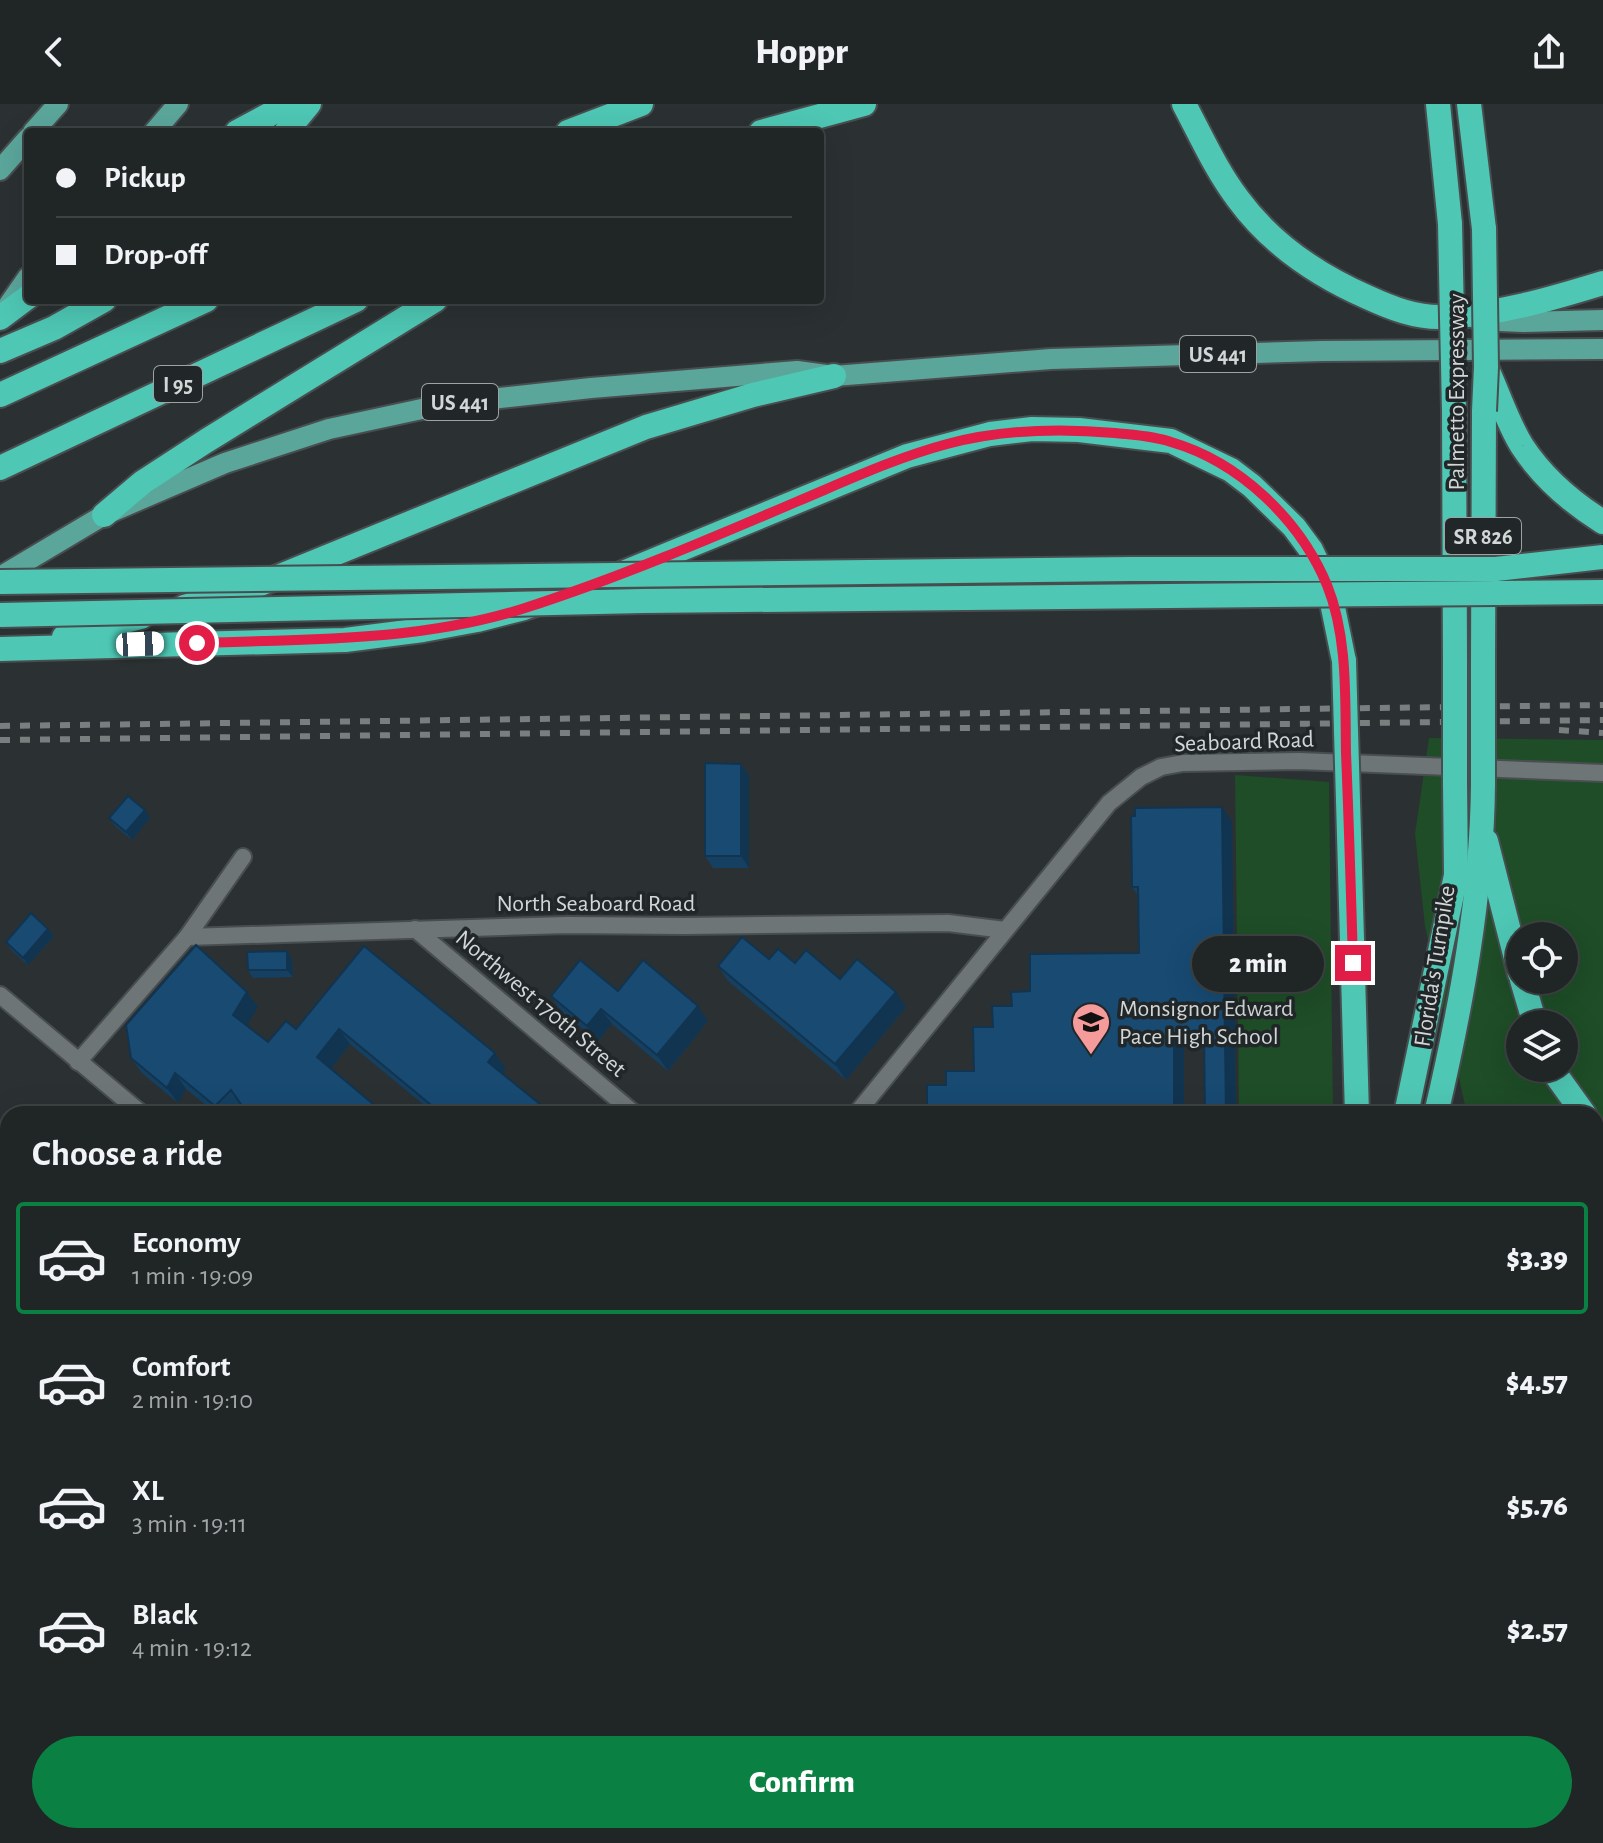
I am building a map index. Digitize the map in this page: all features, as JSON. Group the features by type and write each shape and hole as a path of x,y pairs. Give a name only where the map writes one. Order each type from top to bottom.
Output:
{"highway":[{"path":"244,128 289,104"},
{"path":"289,128 309,104"},
{"path":"578,128 641,104"},
{"path":"776,128 864,104"},
{"name":"Palmetto Expressway","path":"1408,1106 1456,875 1450,224 1438,108"},
{"name":"Palmetto Expressway","path":"1470,108 1484,229 1486,367 1495,411 1483,662 1482,825"},
{"path":"1188,111 1239,201 1267,233 1318,273 1393,308 1417,316 1442,317 1546,301 1603,283"},
{"path":"0,318 24,300"},
{"path":"0,351 54,328 97,304"},
{"path":"0,395 197,304"},
{"name":"I 95","path":"0,468 348,304"},
{"path":"104,515 143,482 206,441 429,304"},
{"path":"27,648 125,620 189,607 253,587 646,427 740,398 834,376"},
{"path":"1495,411 1556,487 1603,522"},
{"path":"0,649 345,640 411,632 524,608 606,580 907,456 990,434 1048,429 1105,432 1171,441 1231,470 1252,486 1286,519 1311,550 1329,588 1344,661 1357,1106"},
{"path":"0,580 1496,569 1603,557"},
{"path":"0,615 643,601 1603,592"},
{"name":"SR 826","path":"1482,825 1507,922"},
{"name":"Florida's Turnpike","path":"1438,1106 1453,1042 1470,933 1482,825"},
{"path":"1561,1082 1578,1106"}],"main road":[{"path":"37,128 58,104"},
{"path":"157,128 178,104"},
{"path":"0,170 24,143"},
{"path":"0,318 24,283"},
{"path":"1442,317 1523,322 1603,320"},
{"name":"US 441","path":"0,580 104,515 199,473 277,444 421,408 557,391 797,371 834,376 976,363 1307,351 1603,349"}],"street":[{"name":"Seaboard Road","path":"862,1106 1109,803 1141,777 1161,767 1183,763 1299,761 1603,773"},
{"path":"78,1062 187,937 243,857"},
{"name":"North Seaboard Road","path":"187,937 567,925 948,923 1005,930"},
{"name":"Northwest 170th Street","path":"415,929 625,1106"},
{"path":"0,995 132,1106"}],"green space":[{"path":"1429,738 1603,740 1603,1106 1465,1106 1425,926 1415,834"},
{"path":"1235,775 1329,782 1333,1106 1239,1106"}],"building":[{"path":"705,763 741,764 741,856 705,856"},
{"path":"128,796 145,810 126,832 109,818"},
{"path":"1222,807 1226,1106 1205,1106 1204,1033 1174,1033 1174,1106 927,1106 927,1085 946,1085 946,1071 974,1071 973,1027 993,1027 992,1006 1012,1006 1011,992 1030,991 1030,954 1139,953 1138,887 1132,887 1131,816 1135,816 1135,808"},
{"path":"31,913 48,929 23,958 6,942"},
{"path":"742,937 769,959 778,949 795,963 806,950 840,979 857,959 896,992 835,1064 718,966"},
{"path":"196,945 247,992 233,1015 268,1042 286,1021 296,1029 364,946 495,1053 488,1062 542,1106 432,1106 339,1029 317,1057 375,1106 242,1106 231,1090 215,1106 175,1073 167,1088 131,1058 126,1025"},
{"path":"287,951 287,970 248,970 247,952"},
{"path":"580,960 618,991 643,960 698,1006 657,1055 601,1009 587,1026 551,996"}],"railway":[{"path":"0,726 1603,705"},
{"path":"0,740 1603,720"},
{"path":"1559,730 1603,733"}],"place":[{"name":"Monsignor Edward Pace High School","path":"1091,1056"}],"route":[{"path":"197,643 345,640 423,630 524,608 674,554 907,456 990,434 1032,429 1079,430 1171,441 1231,470 1278,510 1311,550 1329,588 1344,661 1353,963"}]}
